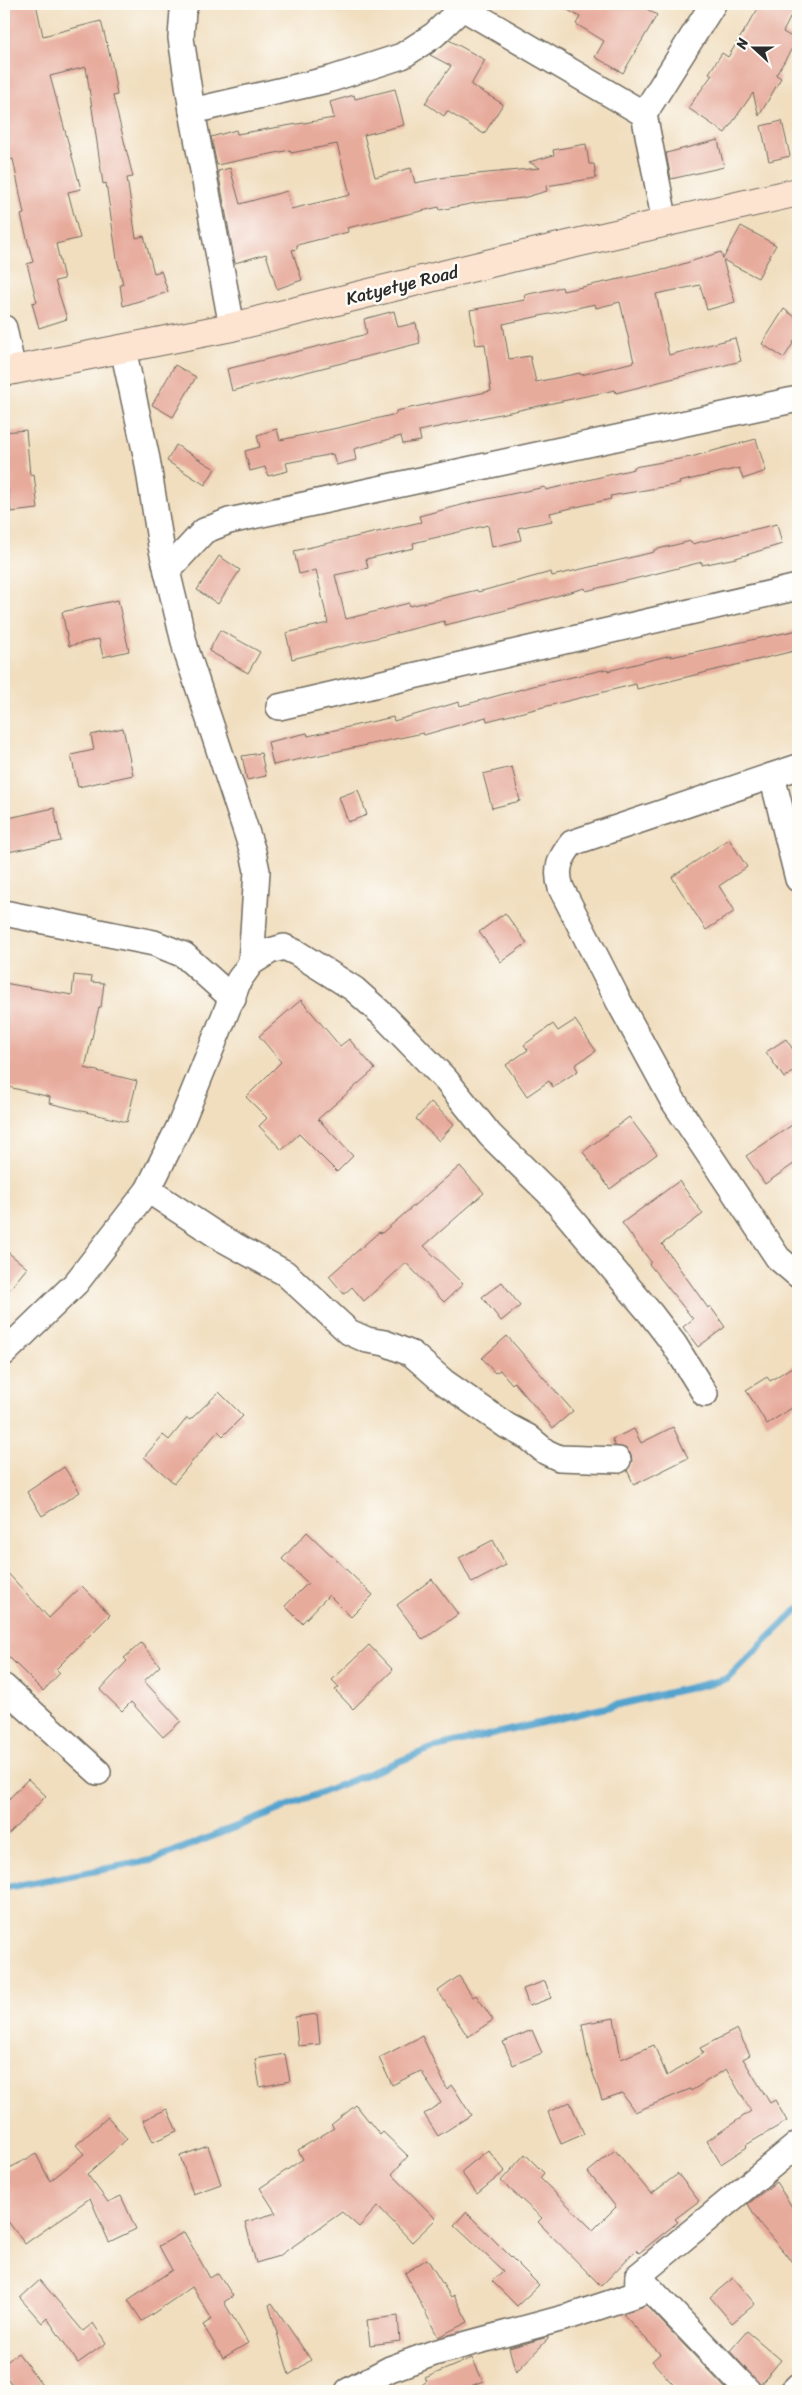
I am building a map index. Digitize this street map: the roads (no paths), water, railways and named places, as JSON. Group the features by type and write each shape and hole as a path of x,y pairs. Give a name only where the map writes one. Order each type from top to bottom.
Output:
{"street":[{"path":"186,4 183,10 181,38 192,111 232,327"},
{"path":"665,223 644,114 712,4"},
{"path":"192,111 331,79 402,56 434,35 459,6 644,114"},
{"name":"Katyetye Road","path":"9,372 232,327 798,192"},
{"path":"4,328 9,372"},
{"path":"123,349 147,459 167,571 186,650 257,871 251,963"},
{"path":"167,571 204,532 229,521 798,398"},
{"path":"279,707 798,587"},
{"path":"798,767 572,843 559,864 557,875 561,888 614,993 672,1099 778,1258 798,1276"},
{"path":"772,776 798,879"},
{"path":"4,912 154,943 184,955 232,999"},
{"path":"4,1353 76,1283 148,1190 180,1123 239,980 251,963 270,951 284,947 297,953 354,989 382,1014 446,1080 490,1135 549,1193 651,1314 674,1344 705,1394"},
{"path":"148,1190 221,1238 285,1273 349,1332 367,1340 385,1344 412,1354 444,1382 507,1426 528,1437 546,1452 559,1458 618,1460"},
{"path":"4,1687 98,1772"},
{"path":"638,2276 798,2144"},
{"path":"353,2390 390,2369 434,2353 571,2316 638,2294 638,2276"},
{"path":"638,2276 748,2391"},
{"path":"793,2391 798,2386"}],"waterway":[{"path":"4,1888 153,1860 430,1749 727,1679 798,1609"}]}
